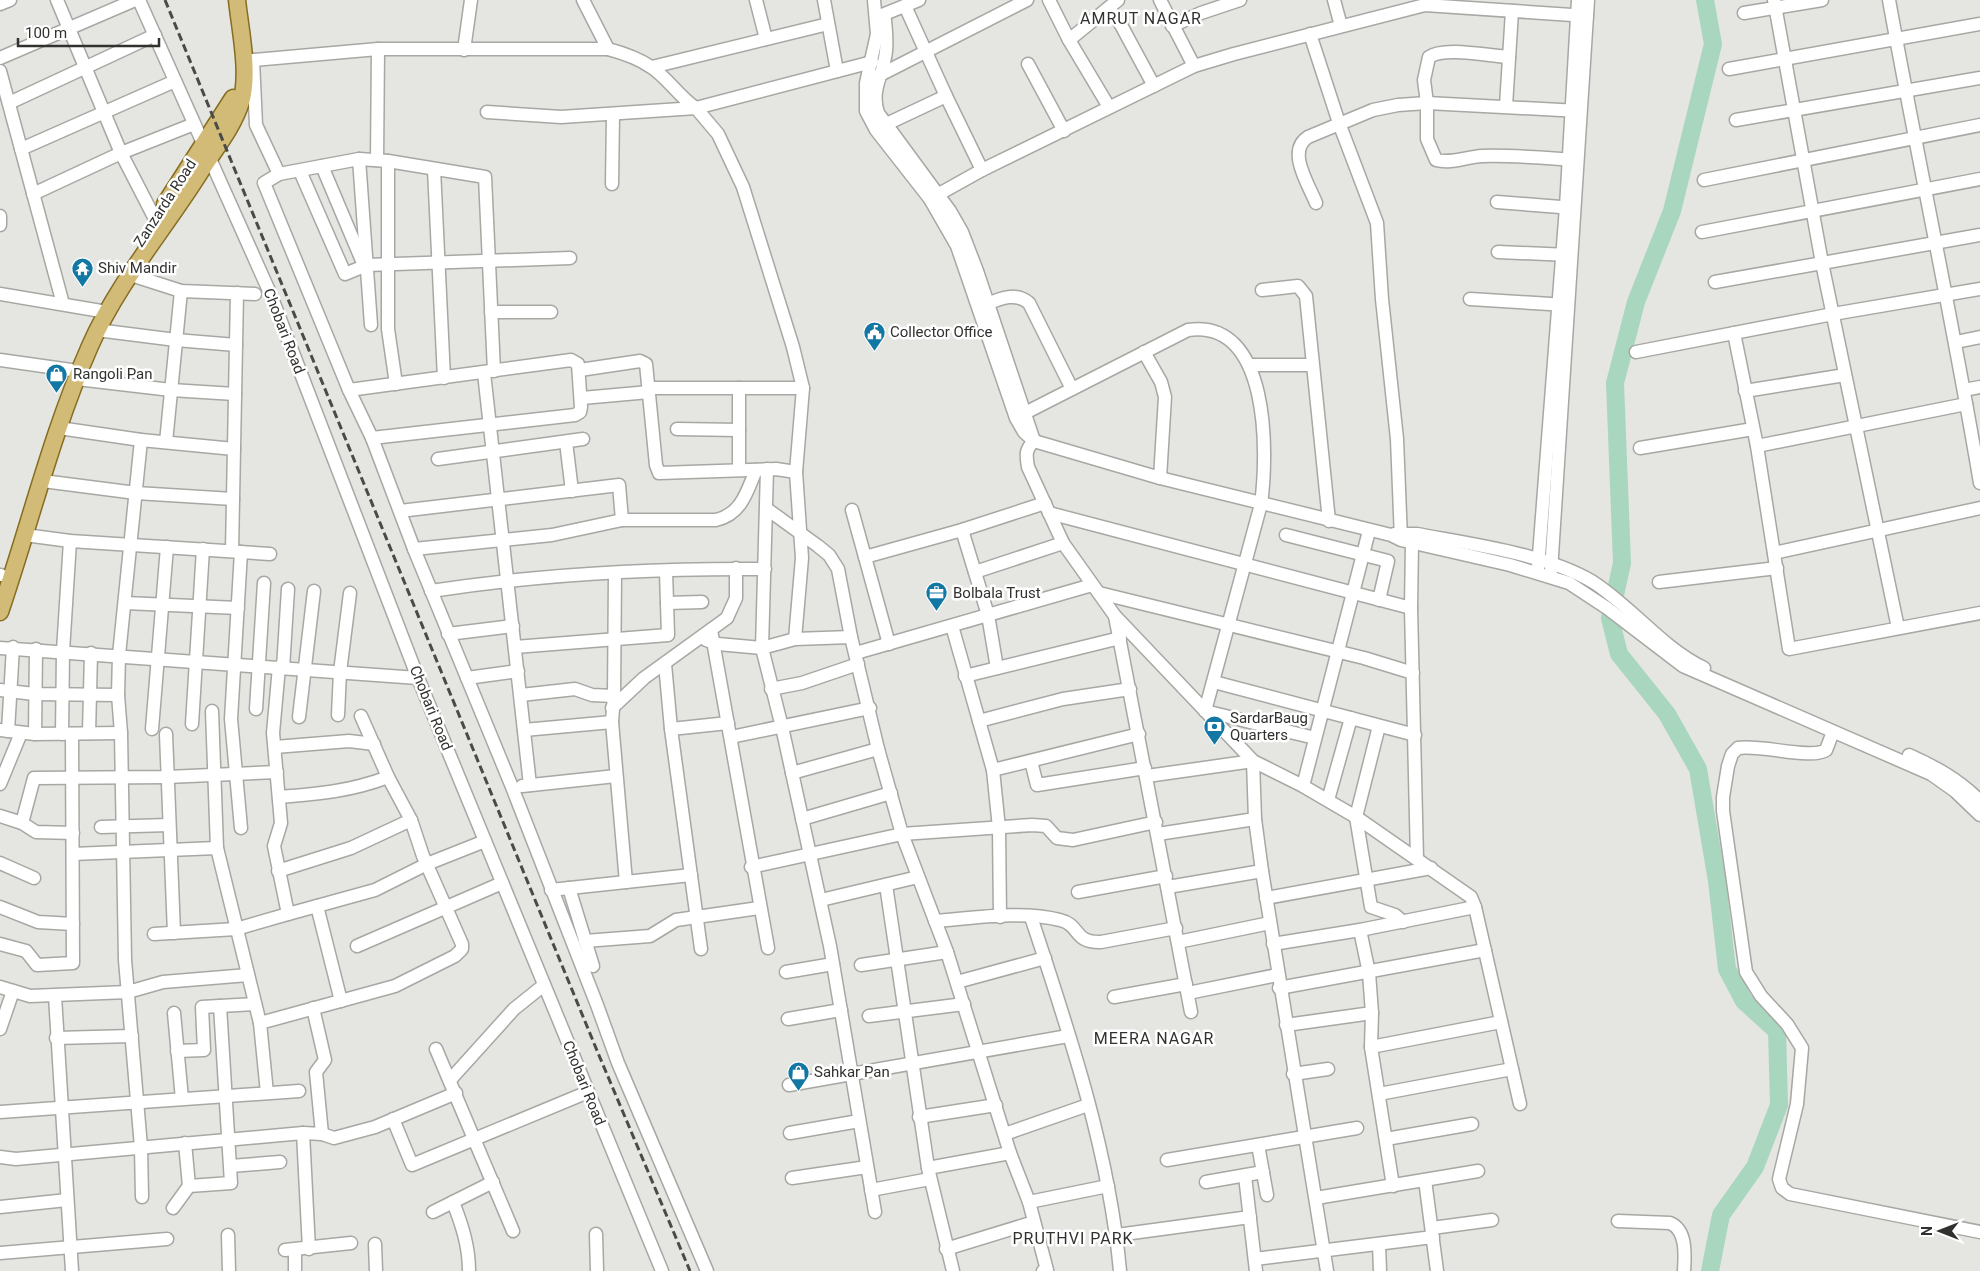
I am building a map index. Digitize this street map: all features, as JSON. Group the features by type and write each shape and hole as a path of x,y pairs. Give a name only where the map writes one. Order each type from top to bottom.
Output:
{"main road":[{"path":"229,0 243,58"},
{"path":"237,0 243,58"},
{"name":"Zanzarda Road","path":"0,576 74,375 112,283 155,219 206,152 232,99 243,58"},
{"path":"0,612 43,481 74,375 97,330 102,311 131,275 206,152"}],"street":[{"path":"0,4 10,0"},
{"path":"57,0 121,153 155,219"},
{"path":"0,58 135,0"},
{"name":"Chobari Road","path":"139,0 270,293 418,678 662,1271"},
{"path":"464,50 471,0"},
{"path":"583,0 608,49"},
{"path":"756,0 766,39"},
{"path":"824,0 837,71"},
{"path":"874,0 881,15 886,53 875,88 875,104 880,127"},
{"path":"882,0 872,62 866,83 866,111 962,232 1034,441"},
{"path":"881,15 919,0"},
{"path":"866,83 927,52 1004,4 1027,0"},
{"path":"1049,0 1069,40 1110,107"},
{"path":"1160,0 1194,66"},
{"path":"1172,26 1201,13 1240,0"},
{"path":"1334,0 1341,26"},
{"path":"1578,0 1582,16 1577,111 1543,566 1550,577 1569,583 1653,637"},
{"path":"1582,16 1588,0"},
{"path":"1744,13 1775,4 1822,0"},
{"path":"1889,0 1913,137 1947,296 1964,390 1972,410 1980,483"},
{"path":"1069,40 1113,4 1121,25 1154,86"},
{"path":"1775,4 1814,210 1822,263 1898,628"},
{"path":"905,6 982,170"},
{"path":"934,197 982,170 1194,66 1310,34 1425,6 1582,16"},
{"path":"1506,106 1512,11"},
{"path":"652,67 828,24"},
{"path":"1729,68 1896,41 1980,24"},
{"path":"1310,34 1377,223 1382,299 1397,440 1402,538 1411,608 1417,859"},
{"path":"9,103 86,69 155,35"},
{"path":"378,49 388,265 388,329 396,384"},
{"path":"279,174 256,125 243,58 378,49 608,49 652,67 687,102 696,108 718,134 743,187 793,347 803,388 796,472 802,558 795,639"},
{"path":"1509,57 1436,52 1429,57 1424,80 1427,104 1427,139 1436,160 1446,163 1470,157 1502,156 1574,159"},
{"path":"487,112 561,117 696,108 872,62"},
{"path":"1028,64 1064,131"},
{"path":"0,71 63,304"},
{"path":"1736,120 1980,78"},
{"path":"21,150 176,81"},
{"path":"880,127 946,96"},
{"path":"1316,203 1299,161 1300,144 1308,137 1340,123 1385,107 1427,104 1506,106 1577,111"},
{"path":"612,184 613,115"},
{"path":"33,194 121,153 194,124"},
{"path":"1704,180 1804,158 1980,125"},
{"path":"359,159 365,266 371,325"},
{"path":"530,785 489,424 491,312 485,177 359,159 279,174 264,183 349,390 372,438 431,592 512,787 618,1064 706,1271"},
{"path":"322,166 365,266"},
{"path":"434,169 444,378"},
{"path":"300,171 345,274 365,266 570,258"},
{"path":"1702,232 1980,179"},
{"path":"934,197 957,246 1016,418 1024,432 1034,441 1160,478 1369,531 1578,574 1608,593 1670,651 1682,666 1833,732 1961,783 1980,801"},
{"path":"1497,202 1570,208"},
{"path":"0,216 0,225"},
{"path":"1715,282 1936,244 1980,234"},
{"path":"1498,252 1567,255"},
{"path":"131,275 181,291 255,294"},
{"path":"1262,290 1298,286 1304,290 1306,296 1329,521"},
{"path":"1636,352 1833,314 1980,290"},
{"path":"166,442 181,291"},
{"path":"237,293 233,498 238,608 230,719 241,828"},
{"path":"0,294 102,311"},
{"path":"988,304 1000,299 1016,296 1029,303 1072,389"},
{"path":"1470,299 1564,305"},
{"path":"491,312 551,312"},
{"path":"97,330 236,345"},
{"path":"1025,413 1188,330 1209,330 1228,337 1249,365 1256,380 1266,474 1261,504 1205,711"},
{"path":"1734,333 1757,446 1790,649 1980,613"},
{"path":"1956,342 1980,338"},
{"path":"1144,352 1161,382 1165,397 1160,478"},
{"path":"0,360 74,375 171,390 235,394"},
{"path":"349,390 571,360 578,364 582,398 580,412 575,415 372,438"},
{"path":"580,370 643,362 648,368 656,465 659,473 761,469 796,472"},
{"path":"1249,365 1312,364"},
{"path":"1745,391 1845,375"},
{"path":"1964,390 1980,387"},
{"path":"738,388 739,470"},
{"path":"582,398 649,390 803,388"},
{"path":"1757,446 1856,426 1972,410"},
{"path":"59,428 141,440 234,448"},
{"path":"1640,448 1753,429"},
{"path":"677,430 738,430"},
{"path":"438,459 583,439"},
{"path":"141,440 118,655 118,695 121,733 121,852 125,960 141,1147 142,1197"},
{"path":"1034,441 1027,447 1028,467 1063,544 1115,616 1205,711 1253,761 1328,800 1356,817 1465,892 1475,907 1520,1104"},
{"path":"566,442 572,491"},
{"path":"761,469 767,509 762,648 821,900 875,1212"},
{"path":"414,549 552,535 622,520 725,518 735,512 743,502 761,469"},
{"path":"43,481 136,492 233,498"},
{"path":"400,511 619,485 622,520"},
{"path":"865,557 1047,508 1244,564 1411,608"},
{"path":"1774,552 1980,508"},
{"path":"767,509 829,555 838,569 878,749 902,834 935,920 964,1004 1010,1153 1029,1202 1047,1270 1043,1271"},
{"path":"852,510 889,644"},
{"path":"962,530 988,615 997,668"},
{"path":"1302,786 1369,531"},
{"path":"25,535 70,541 270,554"},
{"path":"1286,535 1388,561 1378,600"},
{"path":"0,944 26,951 37,965 73,963 73,777 67,734 63,651 70,541"},
{"path":"975,572 1063,544"},
{"path":"152,729 159,658 166,547"},
{"path":"192,724 204,550"},
{"path":"613,702 710,630 732,611 736,598 736,568"},
{"path":"431,592 508,580 666,571 765,568"},
{"path":"1659,582 1777,568"},
{"path":"515,647 668,635 666,571"},
{"path":"614,574 612,722 626,882"},
{"path":"256,709 264,583"},
{"path":"288,589 273,733 280,797 280,826 274,846 288,914"},
{"path":"771,689 802,683 889,644 988,615 1095,589 1336,651 1413,673"},
{"path":"299,717 314,591"},
{"path":"338,715 340,672 350,593"},
{"path":"667,603 702,602"},
{"path":"125,603 238,608"},
{"path":"1115,616 1191,1012"},
{"path":"448,634 513,626"},
{"path":"952,626 993,770 999,828 1000,917"},
{"path":"710,630 731,737 751,866 768,948"},
{"path":"699,638 713,643 762,648 795,639 852,637"},
{"path":"965,676 1120,638"},
{"path":"0,784 10,731 4,692 6,648 196,660 418,678"},
{"path":"35,734 36,649"},
{"path":"1670,651 1939,774 1980,815"},
{"path":"88,733 91,653"},
{"path":"665,664 671,729 700,949"},
{"path":"467,678 518,671"},
{"path":"1214,682 1415,735"},
{"path":"521,695 574,689 613,702"},
{"path":"979,721 1064,699 1130,689"},
{"path":"4,692 118,695"},
{"path":"731,737 870,708"},
{"path":"212,711 212,775 217,848 260,1023 267,1093"},
{"path":"1205,711 1315,738"},
{"path":"260,1023 395,986 460,952 462,944 427,864 411,820 388,777 361,716"},
{"path":"1328,800 1351,718"},
{"path":"524,730 612,722"},
{"path":"671,729 728,723"},
{"path":"1379,726 1356,817 1371,907 1395,915 1403,922"},
{"path":"10,731 35,734 121,733"},
{"path":"1833,732 1826,750 1816,755 1770,748 1738,748 1732,754 1722,797 1746,972 1761,996 1788,1024 1802,1048 1797,1104 1778,1179 1782,1188 1790,1194 1980,1232"},
{"path":"166,734 169,850 174,932"},
{"path":"993,770 1138,734"},
{"path":"275,748 349,741 374,744"},
{"path":"792,773 878,749"},
{"path":"1031,761 1037,786 1253,761"},
{"path":"1253,761 1256,819 1262,871 1279,988 1306,1136 1327,1271"},
{"path":"22,823 34,778 167,777 277,772"},
{"path":"512,787 616,776"},
{"path":"280,797 343,792 388,777"},
{"path":"802,818 891,793"},
{"path":"0,816 22,823 36,832 73,833"},
{"path":"751,866 811,855 902,834 1040,825 1050,830 1057,838 1072,840 1157,828 1256,819"},
{"path":"278,870 351,848 411,820"},
{"path":"101,827 169,825"},
{"path":"154,934 236,929 376,890 427,864 485,841"},
{"path":"73,854 217,848"},
{"path":"0,863 34,878"},
{"path":"1266,898 1431,868"},
{"path":"1078,892 1262,871"},
{"path":"551,890 691,875"},
{"path":"821,900 918,877"},
{"path":"358,946 502,883"},
{"path":"886,884 919,1117 929,1174 952,1271"},
{"path":"569,888 593,966"},
{"path":"318,906 341,1001"},
{"path":"0,907 38,922 73,924"},
{"path":"1273,944 1360,930 1475,907"},
{"path":"585,941 650,936 676,920 760,908"},
{"path":"935,920 1000,917 1062,920 1069,924 1081,938 1089,942 1102,942 1176,928"},
{"path":"1031,917 1045,958 1103,1155 1117,1235 1120,1271"},
{"path":"1178,942 1270,923"},
{"path":"1360,930 1368,973 1372,1014 1371,1047 1393,1186"},
{"path":"1279,988 1485,950"},
{"path":"861,966 946,952"},
{"path":"956,982 1045,958"},
{"path":"786,972 833,964"},
{"path":"1114,997 1187,989 1277,974"},
{"path":"0,987 30,996 55,996 128,992 163,982 248,975"},
{"path":"450,1080 514,1009 544,985"},
{"path":"0,1026 13,991"},
{"path":"55,996 63,1153 72,1271"},
{"path":"178,1051 204,1050 202,1007 255,1004"},
{"path":"869,1016 964,1004"},
{"path":"189,1186 231,1184 220,1006"},
{"path":"313,1008 325,1060 316,1072 328,1136"},
{"path":"788,1019 841,1010"},
{"path":"174,1014 182,1099"},
{"path":"1286,1025 1372,1014"},
{"path":"1371,1047 1502,1022"},
{"path":"56,1038 132,1036"},
{"path":"789,1085 1068,1036"},
{"path":"436,1049 513,1231"},
{"path":"1294,1074 1328,1069"},
{"path":"1379,1094 1512,1069"},
{"path":"0,1112 299,1091"},
{"path":"392,1119 412,1165 588,1092"},
{"path":"0,1157 16,1159 63,1153 303,1134 328,1136 376,1128 392,1119 456,1093"},
{"path":"919,1117 996,1105"},
{"path":"1004,1134 1088,1105"},
{"path":"790,1133 859,1121"},
{"path":"1386,1139 1472,1124"},
{"path":"1167,1160 1357,1128"},
{"path":"303,1134 309,1249"},
{"path":"173,1208 189,1186 185,1143"},
{"path":"1258,1145 1267,1195"},
{"path":"871,1190 1010,1153"},
{"path":"231,1166 280,1162"},
{"path":"792,1178 867,1167"},
{"path":"1316,1198 1478,1171"},
{"path":"1206,1182 1264,1172"},
{"path":"1244,1176 1256,1265 1325,1251 1379,1245 1492,1220"},
{"path":"1425,1180 1437,1271"},
{"path":"434,1212 493,1182"},
{"path":"1029,1202 1108,1186"},
{"path":"0,1207 67,1200"},
{"path":"453,1202 466,1235 469,1250 469,1271"},
{"path":"1117,1235 1250,1217"},
{"path":"1618,1221 1670,1223 1676,1225 1681,1232 1683,1243 1684,1271"},
{"path":"946,1249 1034,1222"},
{"path":"228,1234 228,1271"},
{"path":"596,1234 597,1271"},
{"path":"0,1253 167,1239"},
{"path":"295,1271 290,1250 351,1244"},
{"path":"375,1244 376,1271"},
{"path":"1379,1245 1380,1271"}],"waterway":[{"path":"1705,0 1713,44 1672,211 1636,302 1615,383 1622,563 1610,618 1619,654 1667,714 1698,769 1717,881 1727,969 1744,1001 1777,1031 1779,1105 1755,1167 1721,1215 1710,1271"}],"railway":[{"path":"165,0 598,1053 690,1271"}],"place":[{"name":"Shiv Mandir","path":"82,287"},
{"name":"Collector Office","path":"874,351"},
{"name":"Rangoli Pan","path":"57,393"},
{"name":"Bolbala Trust","path":"937,612"},
{"name":"SardarBaug Quarters","path":"1214,746"},
{"name":"Sahkar Pan","path":"798,1091"}],"district":[{"name":"AMRUT NAGAR","path":"1141,18"},
{"name":"MEERA NAGAR","path":"1154,1038"},
{"name":"PRUTHVI PARK","path":"1073,1238"}]}
